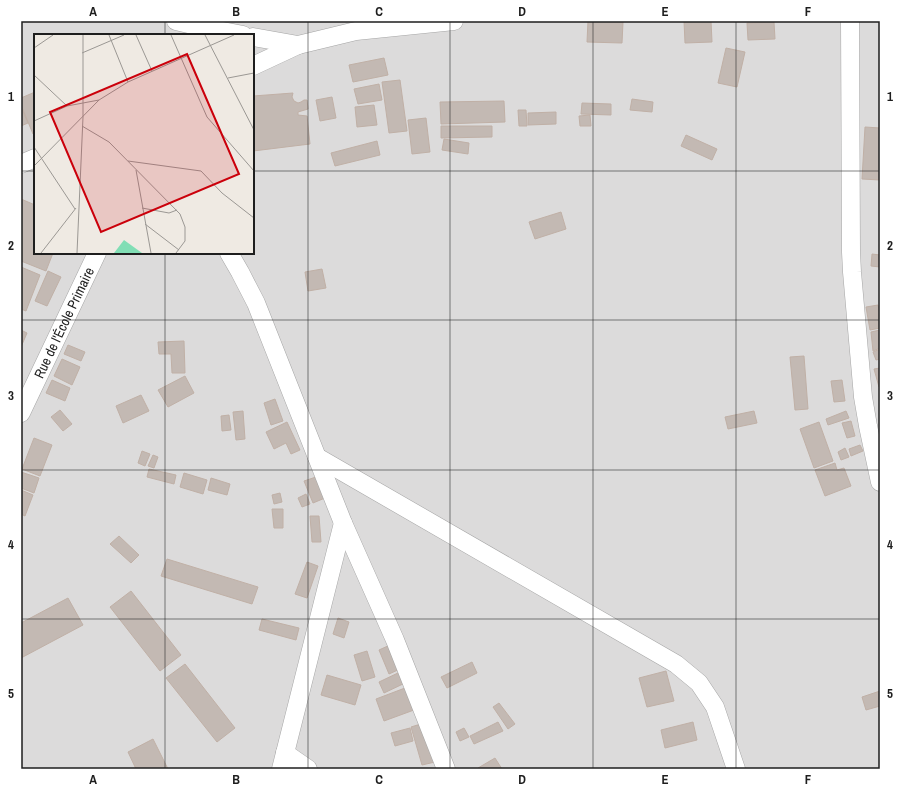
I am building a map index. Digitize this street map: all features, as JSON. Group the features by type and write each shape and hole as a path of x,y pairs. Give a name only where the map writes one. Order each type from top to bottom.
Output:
{"street":[{"path":"176,21 197,27 237,34"},
{"path":"254,66 298,45 356,31 454,21"},
{"path":"850,21 852,272 863,397 880,482"},
{"path":"254,37 298,45"},
{"path":"21,164 34,158"},
{"name":"Rue de l'École Primaire","path":"21,414 97,254"},
{"path":"230,254 256,303 343,523 395,640 446,769"},
{"path":"317,457 676,664 699,683 715,707 736,769"},
{"path":"308,769 283,761 343,523"}],"shaded area":[{"path":"21,21 880,21 880,769 21,769"}],"building":[{"path":"588,21 623,22 622,43 587,42"},
{"path":"684,21 711,21 712,42 685,43"},
{"path":"774,22 775,39 748,40 747,23"},
{"path":"726,48 745,52 737,87 718,83"},
{"path":"384,58 388,75 353,82 349,65"},
{"path":"400,80 407,131 389,133 382,82"},
{"path":"379,84 382,100 358,104 354,89"},
{"path":"34,92 33,134 21,105 21,98"},
{"path":"293,93 292,97 294,101 298,103 307,100 308,109 298,112 298,115 307,116 310,144 254,151 254,96"},
{"path":"332,97 336,118 320,121 316,100"},
{"path":"632,99 653,102 652,112 630,110"},
{"path":"504,101 505,122 441,124 440,102"},
{"path":"582,103 611,104 611,115 581,114"},
{"path":"374,105 377,125 357,127 355,107"},
{"path":"21,107 28,123 21,126"},
{"path":"518,110 526,110 527,126 519,126"},
{"path":"556,112 556,124 528,125 528,113"},
{"path":"590,115 591,126 580,126 579,116"},
{"path":"426,118 430,152 412,154 408,120"},
{"path":"441,126 492,126 492,137 441,138"},
{"path":"865,127 880,128 880,180 862,179"},
{"path":"686,135 717,149 712,160 681,146"},
{"path":"444,139 469,143 468,154 442,150"},
{"path":"377,141 380,155 335,166 331,153"},
{"path":"21,199 34,205 34,254 53,254 46,271 21,261"},
{"path":"561,212 566,229 535,239 529,222"},
{"path":"872,254 880,255 880,267 871,266"},
{"path":"21,267 40,275 26,311 21,309"},
{"path":"322,269 326,288 308,291 305,272"},
{"path":"48,271 61,277 47,306 35,301"},
{"path":"878,305 880,314 880,328 870,330 866,307"},
{"path":"21,330 27,333 21,347"},
{"path":"880,330 880,348 873,351 871,332"},
{"path":"184,341 185,373 172,373 171,354 159,354 158,342"},
{"path":"68,345 85,352 81,361 64,354"},
{"path":"880,349 880,359 876,360 873,352"},
{"path":"804,356 808,409 795,410 790,357"},
{"path":"62,359 80,367 72,385 54,376"},
{"path":"880,368 880,387 879,387 874,369"},
{"path":"185,376 194,393 168,407 158,390"},
{"path":"52,380 70,388 65,401 46,393"},
{"path":"842,380 845,401 834,402 831,381"},
{"path":"141,395 149,411 123,423 116,406"},
{"path":"275,399 283,421 271,425 264,403"},
{"path":"60,410 72,424 63,431 51,417"},
{"path":"243,411 245,439 236,440 233,412"},
{"path":"754,411 757,423 728,429 725,417"},
{"path":"846,411 849,418 828,425 826,419"},
{"path":"229,415 231,430 222,431 221,416"},
{"path":"851,421 855,436 847,438 842,423"},
{"path":"287,422 300,450 291,454 286,443 274,449 266,432"},
{"path":"819,422 833,461 814,468 800,429"},
{"path":"34,438 52,445 40,476 22,469"},
{"path":"860,445 863,451 851,456 849,449"},
{"path":"845,448 849,457 841,460 838,452"},
{"path":"142,451 150,454 145,466 138,463"},
{"path":"153,455 158,457 154,468 148,466"},
{"path":"835,463 837,470 844,468 851,486 825,496 815,470"},
{"path":"149,469 176,475 174,484 147,477"},
{"path":"21,472 39,478 34,493 21,488"},
{"path":"184,473 207,480 203,494 180,487"},
{"path":"316,477 325,498 313,503 304,481"},
{"path":"211,478 230,484 227,495 208,490"},
{"path":"21,490 33,495 25,516 21,514"},
{"path":"280,493 282,502 274,504 272,495"},
{"path":"306,494 310,504 302,507 298,498"},
{"path":"272,509 283,509 283,528 274,528"},
{"path":"310,516 319,516 321,542 312,542"},
{"path":"119,536 139,555 131,563 110,544"},
{"path":"167,559 258,587 252,604 161,576"},
{"path":"307,562 318,566 307,598 295,594"},
{"path":"131,591 181,655 160,671 110,607"},
{"path":"68,598 83,625 21,658 21,623"},
{"path":"338,618 349,622 344,638 333,634"},
{"path":"262,619 299,628 296,640 259,630"},
{"path":"390,645 400,669 389,674 379,650"},
{"path":"367,651 375,677 362,681 354,655"},
{"path":"472,662 477,673 447,688 441,677"},
{"path":"185,664 235,728 217,742 166,678"},
{"path":"666,671 674,701 647,707 639,678"},
{"path":"400,672 405,683 384,693 379,682"},
{"path":"327,675 361,685 355,705 321,695"},
{"path":"405,688 414,710 384,721 376,699"},
{"path":"880,691 880,706 866,710 862,697"},
{"path":"499,703 515,724 508,729 493,707"},
{"path":"498,722 503,731 474,744 470,736"},
{"path":"693,722 697,740 665,748 661,730"},
{"path":"424,723 435,762 422,765 411,727"},
{"path":"410,728 413,741 395,746 391,733"},
{"path":"464,728 469,737 460,741 456,732"},
{"path":"153,739 168,769 136,769 128,752"},
{"path":"495,758 502,769 478,768"}]}
